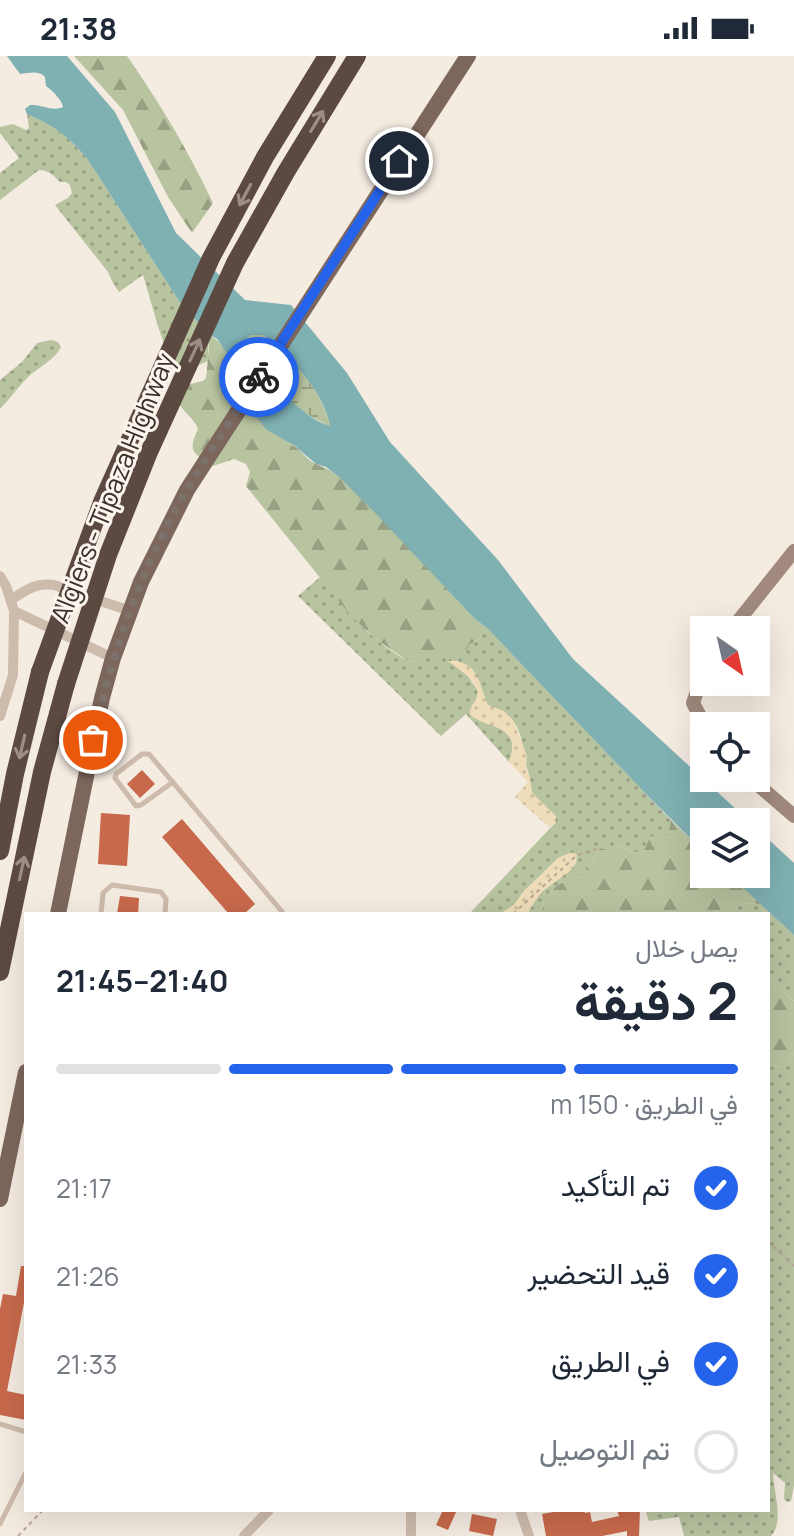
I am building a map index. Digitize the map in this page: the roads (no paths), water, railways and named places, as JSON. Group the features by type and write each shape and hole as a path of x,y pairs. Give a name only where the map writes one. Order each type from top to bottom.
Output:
{"highway":[{"name":"Algiers - Tipaza Highway","path":"0,851 40,672 102,502 211,258 265,157 327,56"},
{"name":"Algiers - Tipaza Highway","path":"0,972 42,772 66,684 108,555 149,452 235,263 357,56"}],"main road":[{"path":"58,912 102,698 113,658 152,557 187,490 468,56"},
{"path":"0,1199 24,1082"}],"street":[{"path":"742,616 794,551"},
{"path":"0,576 13,605 13,675 0,716"},
{"path":"13,605 32,586 43,583 130,611"},
{"path":"13,605 113,658"},
{"path":"766,792 794,816"},
{"path":"244,1536 267,1512"},
{"path":"411,1512 411,1536"},
{"path":"521,1512 529,1536"}],"lane":[{"path":"173,782 139,806 134,805 115,778 144,753 149,754 173,782 282,912"},
{"path":"101,912 103,893 116,885 161,892 166,899 165,912"},
{"path":"0,1424 24,1431"},
{"path":"0,1524 24,1476"}],"water":[{"path":"7,56 67,56 115,112 176,233 245,300 291,305 347,373 390,442 498,560 573,659 690,767 690,792 717,792 735,808 690,808 690,838 338,476 267,430 256,417 226,352 179,301 88,160 61,133 27,114 25,109 30,105 55,109 63,107 46,86 45,77 37,73 20,74","holes":["251,335 264,335 295,365 321,400 330,426 296,405 270,380 247,353 244,341"]},
{"path":"770,841 794,863 794,935 743,888 770,888"}]}
